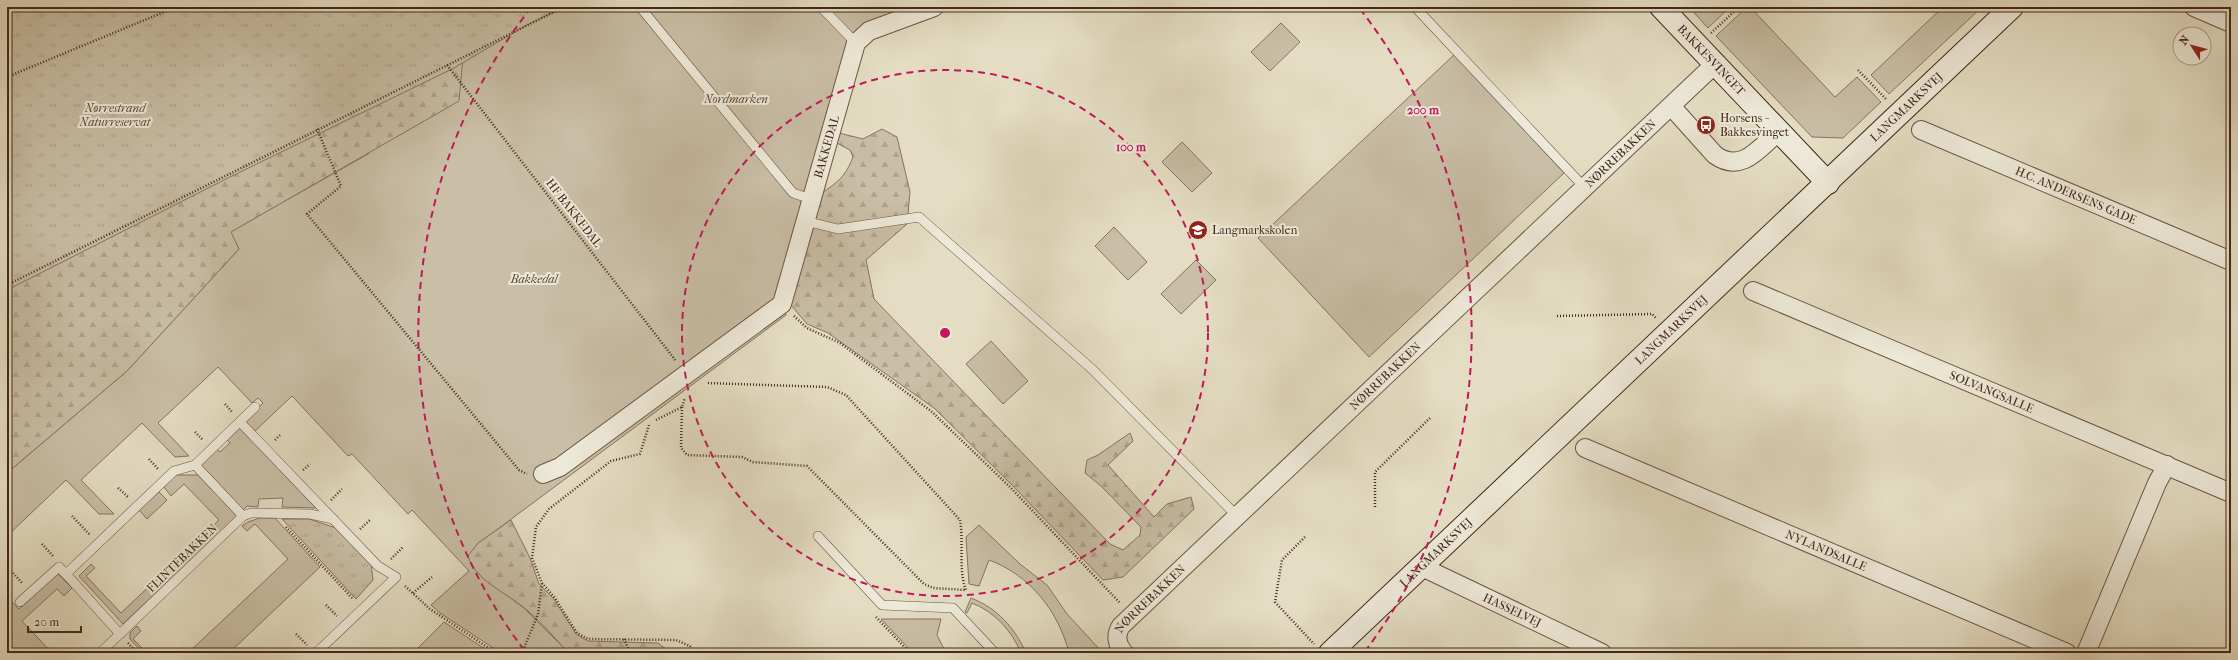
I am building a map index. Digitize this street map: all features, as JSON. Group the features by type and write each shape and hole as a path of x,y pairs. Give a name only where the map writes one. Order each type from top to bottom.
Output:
{"main road":[{"name":"BAKKESVINGET","path":"1661,7 1828,183"},
{"name":"LANGMARKSVEJ","path":"1323,650 1422,567 2012,7"}],"street":[{"path":"856,43 869,31 934,7"},
{"path":"2194,7 2231,23"},
{"name":"BAKKEDAL","path":"782,304 856,43"},
{"name":"NØRREBAKKEN","path":"1124,653 1119,647 1117,636 1121,626 1715,64"},
{"path":"1671,106 1715,155 1722,160 1739,163 1748,158 1779,131"},
{"name":"H.C. ANDERSENS GADE","path":"1921,130 2231,261"},
{"name":"SOLVANGSALLE","path":"1753,291 2231,493"},
{"path":"543,474 560,467 693,380 782,304"},
{"name":"NYLANDSALLE","path":"1586,448 2067,653"},
{"path":"2086,653 2157,483 2167,465"},
{"name":"HASSELVEJ","path":"1422,567 1602,653"}],"lane":[{"path":"640,7 793,193 811,199"},
{"path":"821,7 856,43"},
{"path":"1415,7 1585,188"},
{"path":"805,221 838,229 919,217 1093,370 1237,516"},
{"path":"66,574 174,472 195,465 255,407"},
{"path":"240,422 378,566 396,577 316,653"},
{"path":"195,465 243,516 251,513 310,514 333,519"},
{"name":"FLINTEBAKKEN","path":"100,653 243,516"},
{"path":"818,536 882,605 953,608 995,653"},
{"path":"20,602 59,566 120,634"}],"path":[{"path":"7,78 176,7"},
{"path":"7,285 447,64 564,7"},
{"path":"1698,46 1739,7"},
{"name":"HF BAKKEDAL","path":"447,64 693,380"},
{"path":"1858,70 1900,114"},
{"path":"317,129 341,186 307,214 518,470 531,476 543,474"},
{"path":"782,304 807,328 840,344 931,412 1010,487 1132,616"},
{"path":"1557,316 1652,314 1670,332"},
{"path":"685,396 682,407 681,448 687,455 742,457 752,462 807,466 924,584 933,588 966,590 963,582 963,537 960,520 846,395 827,387 706,383 693,380"},
{"path":"682,407 652,422 647,427 640,454 611,461 545,515 536,527 532,558 542,583 555,598 577,633 588,639 676,640 690,646 696,653"},
{"path":"1375,508 1375,472 1431,417"},
{"path":"277,513 280,521 362,609"},
{"path":"72,516 98,544"},
{"path":"1305,537 1282,560 1275,602 1323,650"},
{"path":"396,577 430,609 496,653"},
{"path":"413,593 432,577"},
{"path":"522,653 538,614 542,583"},
{"path":"882,605 875,616 910,653"},
{"path":"624,639 630,653"}],"green space":[{"name":"Nørrestrand Naturreservat","path":"7,7 564,7 525,26 454,68 230,177 7,290"},
{"path":"550,7 921,7 865,25 777,299 786,315 479,543 493,585 524,608 569,653 501,653 440,613 431,605 469,571 412,510 408,514 352,454 348,456 292,396 254,432 244,422 263,403 258,398 252,403 218,367 158,423 189,456 175,457 142,423 81,480 114,514 99,514 66,480 7,536 7,473 127,371 239,249 230,232 368,154 464,47"},
{"path":"1689,7 1730,7 1708,28"},
{"path":"1747,7 1750,7 1835,97 1857,77 1881,102 1843,138 1812,137 1716,36"},
{"path":"1943,7 1982,7 1889,94 1871,75"},
{"name":"Nørrestrand Naturreservat","path":"7,15 464,47 459,101 231,232 239,249 127,371 7,473"},
{"path":"1281,23 1300,42 1270,71 1251,52"},
{"path":"1454,55 1564,173 1369,357 1258,238"},
{"path":"882,129 897,137 910,192 907,224 866,260 874,299 1110,544 1123,550 1140,535 1141,527 1101,486 1085,473 1087,460 1098,455 1130,433 1133,441 1108,465 1154,517 1167,504 1191,497 1194,509 1123,577 1103,580 1012,485 934,408 828,333 807,324 791,305 822,193 841,178 853,157 850,150 835,142 839,133 863,139"},
{"path":"1182,142 1212,173 1192,192 1162,162"},
{"path":"1114,227 1147,262 1128,280 1095,246"},
{"path":"1196,260 1216,280 1181,314 1161,294"},
{"path":"991,341 1028,381 1003,404 966,364"},
{"path":"239,427 316,508 282,507 283,498 259,499 258,507 247,506 243,510 199,465 216,448 220,452 230,443 226,439"},
{"path":"176,475 198,475 237,516 123,624 79,576 91,564 95,568 86,576 121,613 219,520 184,484 171,496 164,487"},
{"path":"159,492 167,500 147,519 139,510"},
{"path":"260,518 275,518 320,567 229,653 188,653 288,559 255,524 247,531 242,526 248,522"},
{"path":"282,519 309,519 336,528 371,564 373,580 356,599"},
{"path":"511,520 530,558 539,584 554,599 576,634 588,641 658,643 671,653 569,653 529,612 491,585 471,564 468,556 478,543"},
{"path":"979,525 1020,564 1047,585 1067,614 1103,653 1069,653 1058,623 1041,597 1030,585 1004,567 989,560 979,586 969,584 966,537"},
{"path":"57,573 72,588 64,596 57,589 22,621 52,653 7,653 7,597 19,609"},
{"path":"971,598 989,607 1011,627 1026,653 1021,653 1008,630 988,612 972,603 967,613 965,612"},
{"path":"881,619 941,619 937,635 946,653 927,653 930,650 928,649 923,653 913,653"},
{"path":"444,622 491,653 413,653"},
{"path":"137,626 141,631 133,639 147,653 143,653 130,639 130,633"}],"place":[{"name":"Horsens - Bakkesvinget","path":"1706,125"},
{"name":"Langmarkskolen","path":"1198,230"}],"park label":[{"name":"Nordmarken","path":"736,99"},
{"name":"Bakkedal","path":"534,279"}]}
